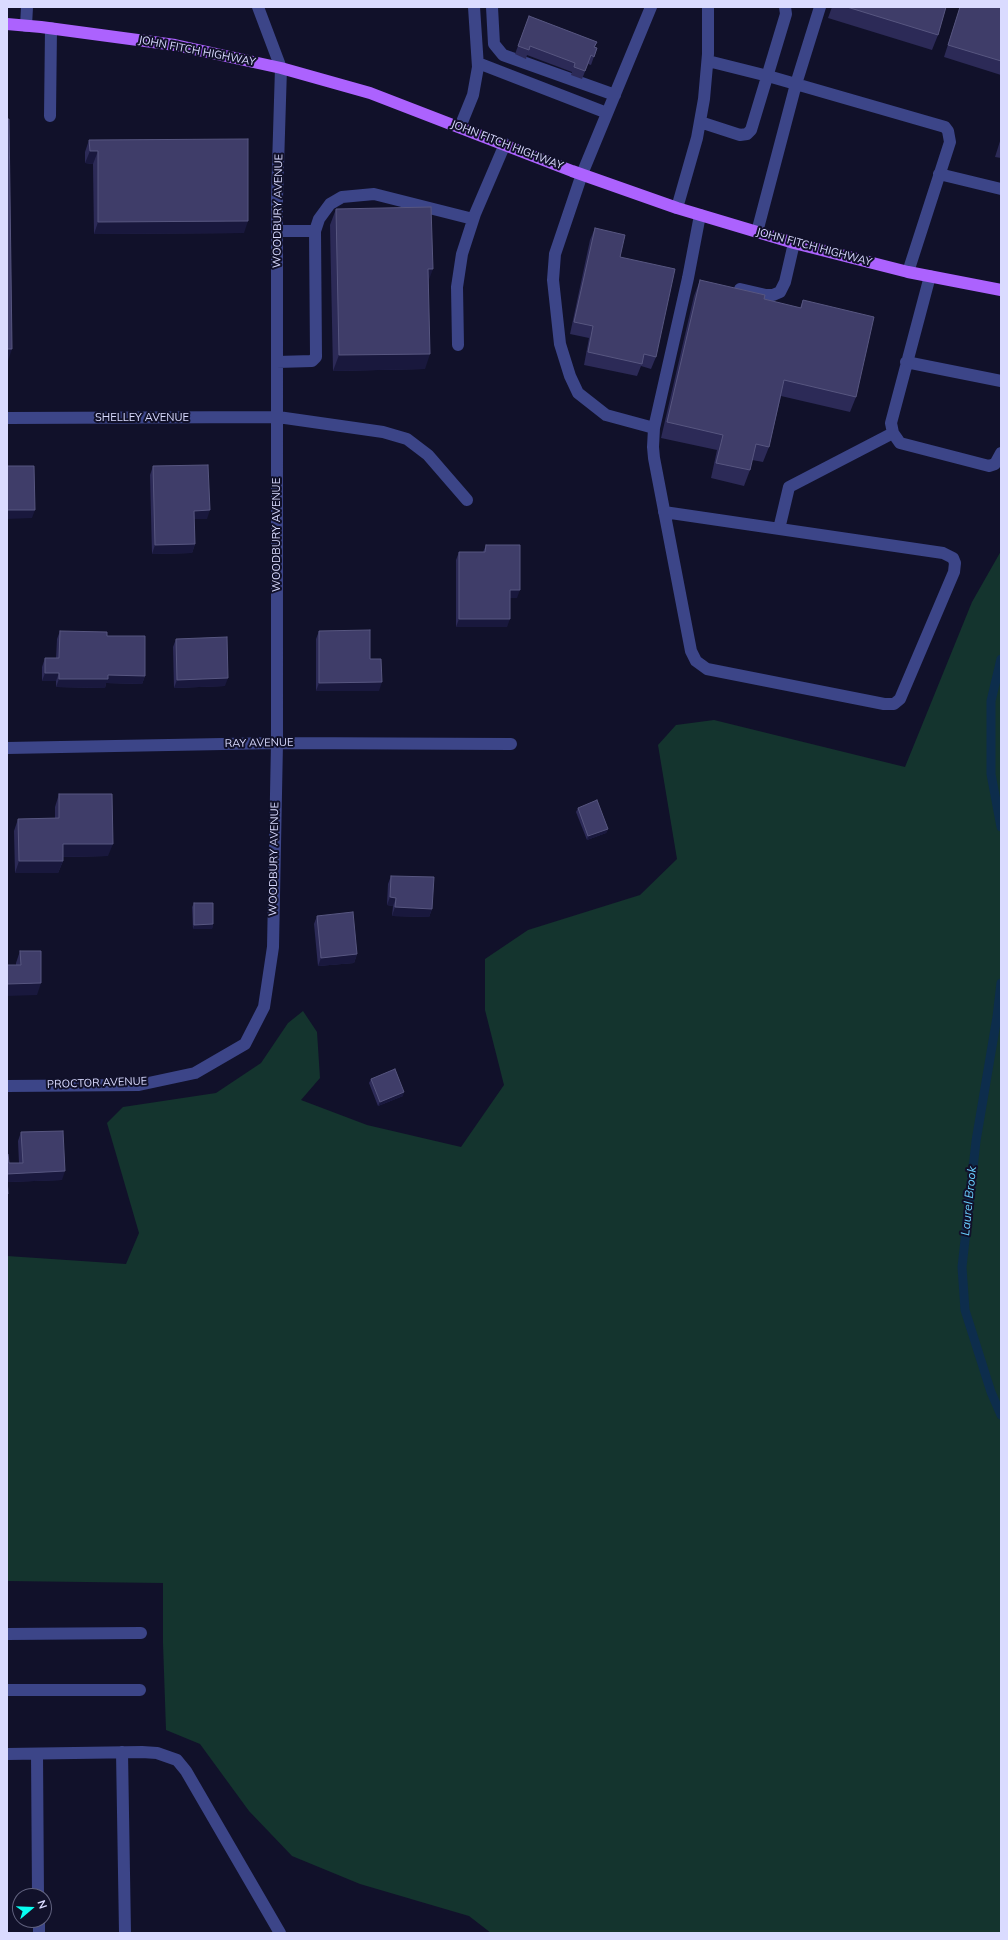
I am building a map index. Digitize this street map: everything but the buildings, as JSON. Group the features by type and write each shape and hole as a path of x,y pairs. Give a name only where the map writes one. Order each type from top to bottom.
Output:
{"main road":[{"name":"JOHN FITCH HIGHWAY","path":"7,24 51,28 175,45 281,68 370,93 582,174 677,208 794,243 908,272 1001,290"}],"street":[{"path":"26,26 27,7"},
{"name":"WOODBURY AVENUE","path":"229,1053 245,1044 264,1007 272,947 277,743 277,231 281,68 258,7"},
{"path":"460,127 472,95 478,63 474,7"},
{"path":"492,7 494,44 502,55 615,95"},
{"path":"643,27 646,7"},
{"path":"650,7 582,174 554,260 553,280 560,344 570,376 578,393 606,415 654,428"},
{"path":"677,208 697,138 700,122 708,61 708,7"},
{"path":"700,122 740,135 747,134 752,130 786,14 785,7"},
{"path":"757,232 796,84 820,7"},
{"path":"50,116 51,28"},
{"path":"708,61 768,76 945,127 948,131 950,142 908,272"},
{"path":"478,63 607,113"},
{"path":"458,345 459,273 462,254 473,219 505,144"},
{"path":"940,174 1001,189"},
{"path":"277,362 312,361 316,357 315,231 319,219 330,204 342,197 355,194 374,194 473,219"},
{"path":"664,512 944,553 953,558 955,563 954,572 900,699 894,704 884,704 707,669 696,661 691,651 664,512 654,458 654,428 688,278 700,215"},
{"path":"277,231 315,231"},
{"path":"730,287 766,296 777,294 783,288 785,282 794,243"},
{"path":"930,276 890,423 893,433 900,443 989,466 995,464 1001,453"},
{"path":"688,278 702,281"},
{"path":"906,362 1001,381"},
{"name":"SHELLEY AVENUE","path":"7,418 278,417 383,432 407,439 428,455 467,500"},
{"path":"779,528 789,487 893,433"},
{"name":"RAY AVENUE","path":"7,748 277,743 511,744"},
{"name":"PROCTOR AVENUE","path":"7,1086 139,1085 195,1073 229,1053"},
{"path":"7,1634 141,1633"},
{"path":"7,1690 140,1690"},
{"path":"122,1752 125,1933"},
{"path":"7,1754 122,1752 157,1753 177,1760 190,1777 280,1933"},
{"path":"38,1754 38,1888"}],"green space":[{"path":"1001,551 1001,1933 491,1933 469,1916 360,1884 292,1856 249,1811 200,1744 166,1730 163,1643 163,1583 7,1581 7,1256 126,1264 139,1233 107,1123 123,1107 216,1093 261,1063 288,1023 303,1011 317,1032 320,1078 301,1100 367,1125 461,1147 504,1085 485,1010 485,959 528,930 640,895 677,859 658,745 676,725 714,720 905,767 972,602"}],"waterway":[{"name":"Laurel Brook","path":"1001,659 991,701 991,774 1001,827"},
{"name":"Laurel Brook","path":"1001,983 997,1017 976,1141 962,1267 965,1310 991,1392 1001,1415"}]}
